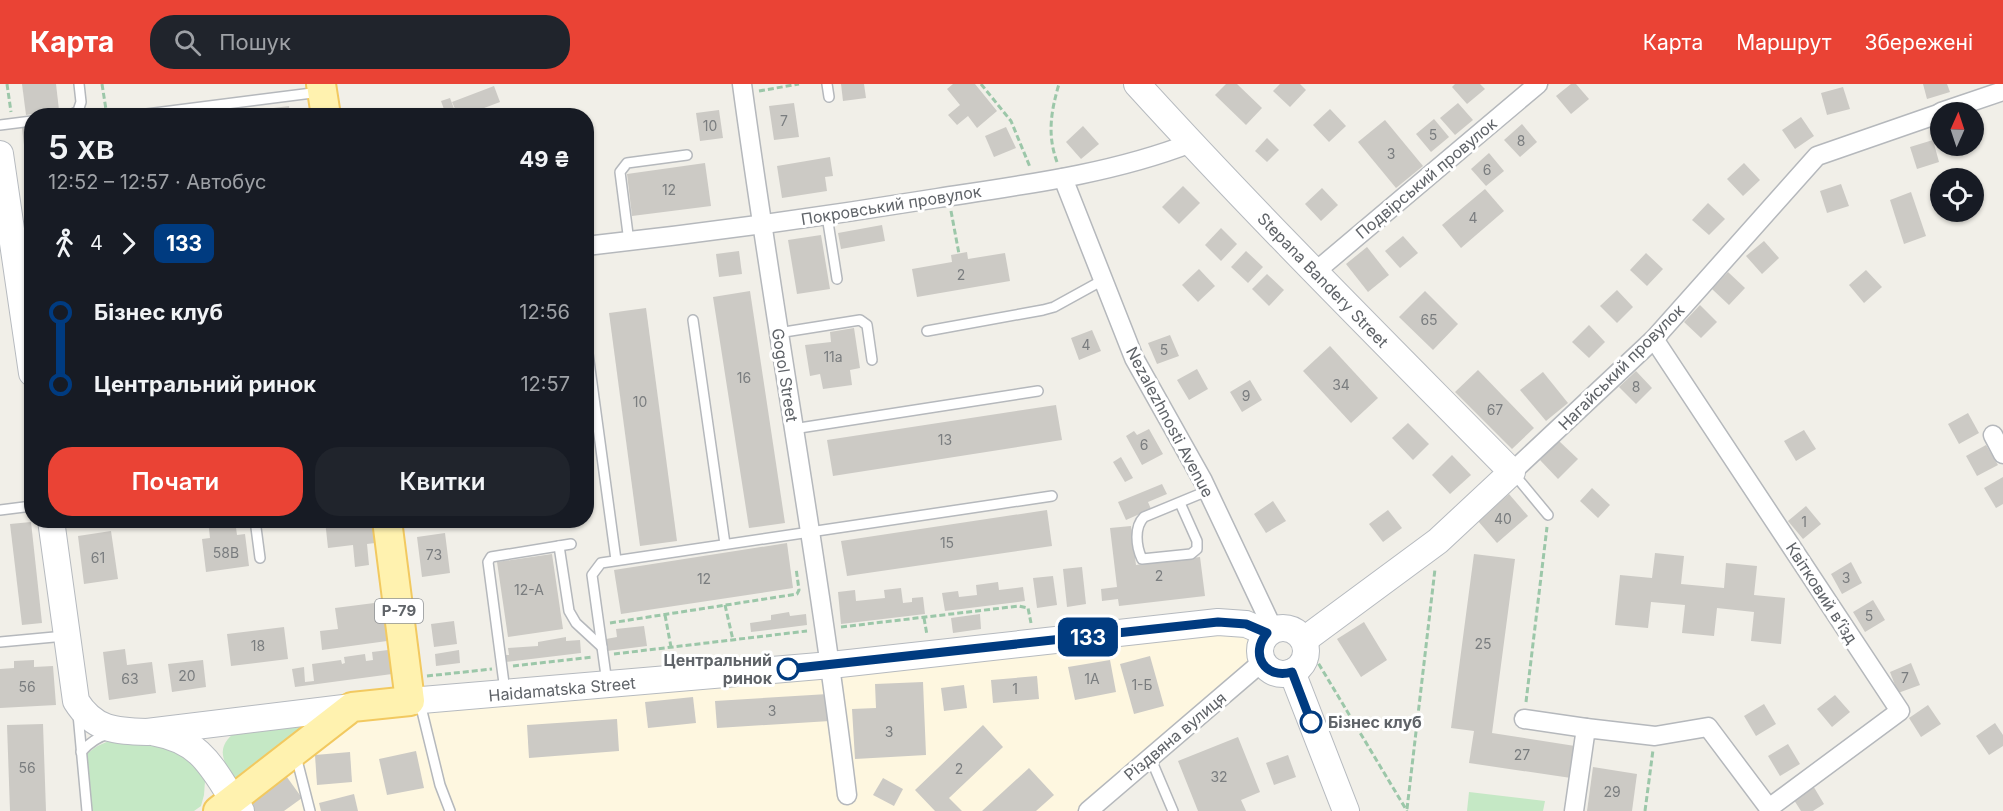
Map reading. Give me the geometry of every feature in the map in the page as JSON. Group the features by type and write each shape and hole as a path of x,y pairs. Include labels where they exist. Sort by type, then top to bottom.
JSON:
{"main road":[{"name":"Р-79","path":"388,528 412,693"},
{"name":"Haidamatska Street","path":"352,707 412,693"},
{"path":"230,807 295,751 352,707"}],"street":[{"name":"Stepana Bandery Street","path":"1137,84 1315,272 1512,472"},
{"name":"Подвірський провулок","path":"1315,272 1538,84"},
{"name":"Gogol Street","path":"743,89 778,333 831,665 847,795"},
{"name":"Нагайський провулок","path":"1972,102 2003,91"},
{"name":"Нагайський провулок","path":"1304,640 1438,541 1654,339 1817,156 1930,117"},
{"name":"Покровський провулок","path":"594,245 827,216 1036,183 1162,154 1191,143"},
{"path":"0,154 11,249 24,326"},
{"name":"Nezalezhnosti Avenue","path":"1063,178 1134,358 1208,491 1270,631"},
{"name":"Квітковий в’їзд","path":"1654,339 1900,711 1770,809"},
{"path":"1993,435 2003,453"},
{"path":"52,528 76,699"},
{"name":"Haidamatska Street","path":"412,693 506,694 831,665 1218,622 1246,624 1270,631"},
{"path":"1287,628 1299,634 1304,640 1306,655 1299,668 1292,672 1278,674 1272,672 1262,662 1259,650 1263,638 1270,631 1287,628"},
{"name":"Різдвяна вулиця","path":"1088,811 1262,662"},
{"path":"1292,672 1346,811"},
{"name":"Haidamatska Street","path":"76,699 85,714 100,725 135,732 352,707"},
{"path":"1524,719 1655,736 1708,727 1770,809"},
{"path":"213,769 212,741 219,730 232,722"},
{"path":"1574,811 1586,728"},
{"path":"135,732 170,736 188,743 204,756 213,769 230,807"}],"lane":[{"path":"79,84 81,102 79,108"},
{"path":"827,84 829,97"},
{"path":"212,108 323,97"},
{"path":"0,125 24,122"},
{"path":"629,248 620,172 622,167 627,164 687,155"},
{"path":"827,216 837,279"},
{"path":"927,331 1054,307 1103,280"},
{"path":"693,320 726,544"},
{"path":"778,333 860,320 867,325 872,360"},
{"path":"793,429 1038,391"},
{"path":"594,398 616,560"},
{"path":"1512,472 1548,515"},
{"path":"1179,503 1197,541 1197,549 1191,554 1142,559 1137,534 1140,521 1144,517 1208,491"},
{"path":"608,685 592,575 601,563 1052,496"},
{"path":"0,510 24,507"},
{"path":"256,528 260,558"},
{"path":"506,694 488,562 491,557 571,544"},
{"path":"560,546 569,611 572,618 602,651"},
{"path":"0,642 67,635"},
{"path":"412,693 450,811"},
{"path":"76,699 87,811"},
{"path":"81,752 100,736 135,732"},
{"path":"295,751 310,811"},
{"path":"1150,757 1173,811"}],"path":[{"path":"102,84 105,108"},
{"path":"743,89 799,84"},
{"path":"981,84 1011,121 1036,183"},
{"path":"1059,84 1053,104 1050,131 1053,150 1063,178"},
{"path":"949,203 958,254"},
{"path":"1524,719 1548,515"},
{"path":"1407,810 1438,541"},
{"path":"599,625 797,594 799,590 796,568"},
{"path":"725,605 733,640"},
{"path":"836,628 1019,606 1028,608 1032,632"},
{"path":"665,615 671,647"},
{"path":"614,654 807,631"},
{"path":"1304,640 1407,810"},
{"path":"510,666 602,651"},
{"path":"412,693 499,668"},
{"path":"1645,811 1655,736"}],"shaded area":[{"name":"Центральний ринок","path":"1218,622 1263,638 1259,650 1260,656 1088,811 241,811 352,707"}],"green space":[{"path":"321,720 237,778 232,776 225,763 223,747 236,731"},
{"path":"123,738 168,744 197,765 205,781 201,806 194,811 91,811 85,756 102,744"},
{"path":"1469,792 1545,801 1543,811 1467,811"}],"building":[{"path":"22,84 56,84 59,108 25,108"},
{"path":"841,84 864,84 866,98 843,101"},
{"path":"953,84 975,84 997,111 977,128 968,116 957,125 948,115 960,105 947,89"},
{"path":"1226,84 1237,84 1262,108 1246,125 1215,95"},
{"path":"1280,84 1300,84 1306,90 1290,107 1273,91"},
{"path":"1455,84 1480,84 1485,89 1467,104 1452,87"},
{"path":"1571,84 1576,84 1589,99 1571,114 1556,96"},
{"path":"1923,84 1947,84 1950,92 1927,99"},
{"path":"494,86 500,102 484,108 455,108 452,102"},
{"path":"1843,87 1850,109 1827,115 1821,93"},
{"path":"450,98 454,108 444,108 441,101"},
{"path":"794,103 799,137 774,140 769,106"},
{"path":"1458,103 1473,120 1455,135 1440,118"},
{"path":"1330,109 1346,126 1329,142 1313,125"},
{"path":"719,110 723,138 700,141 696,113"},
{"path":"1801,117 1814,136 1795,149 1782,130"},
{"path":"1434,119 1449,137 1431,152 1416,134"},
{"path":"1385,120 1423,166 1396,188 1358,142"},
{"path":"1522,124 1537,142 1520,157 1504,140"},
{"path":"1083,126 1099,144 1081,159 1066,142"},
{"path":"1006,127 1016,148 994,157 985,136"},
{"path":"1267,138 1279,150 1267,162 1255,151"},
{"path":"1930,141 1930,156 1937,156 1939,162 1917,169 1910,147"},
{"path":"1489,153 1504,171 1486,186 1471,169"},
{"path":"830,157 833,176 825,177 827,191 782,198 777,166"},
{"path":"705,163 711,206 632,216 627,174"},
{"path":"1744,163 1760,180 1743,196 1727,179"},
{"path":"1841,184 1849,206 1827,213 1820,191"},
{"path":"1183,186 1200,203 1179,224 1162,207"},
{"path":"1322,188 1338,205 1321,221 1305,204"},
{"path":"1485,189 1504,211 1461,248 1442,225"},
{"path":"1911,192 1926,236 1904,244 1890,200"},
{"path":"1708,203 1725,219 1709,235 1692,220"},
{"path":"882,225 885,241 841,249 838,233"},
{"path":"1221,228 1237,244 1221,261 1205,245"},
{"path":"821,235 830,289 797,294 788,240"},
{"path":"1403,236 1418,253 1400,268 1385,251"},
{"path":"1764,241 1779,258 1762,274 1746,256"},
{"path":"1367,247 1389,275 1368,292 1346,264"},
{"path":"739,251 742,274 719,277 716,254"},
{"path":"1246,251 1263,267 1248,283 1231,267"},
{"path":"967,252 968,259 1005,253 1010,281 917,297 912,269 952,262 951,255"},
{"path":"1646,253 1663,269 1647,286 1630,270"},
{"path":"1199,269 1215,286 1198,302 1182,285"},
{"path":"1866,270 1882,287 1864,303 1849,285"},
{"path":"1728,272 1745,288 1729,305 1712,289"},
{"path":"1267,274 1284,290 1269,306 1252,289"},
{"path":"1617,290 1633,307 1617,323 1600,306"},
{"path":"750,291 785,523 749,528 713,297"},
{"path":"1425,291 1458,324 1433,350 1399,317"},
{"path":"1700,305 1717,322 1701,338 1684,322"},
{"path":"646,308 677,541 640,546 609,313"},
{"path":"1589,325 1605,342 1589,358 1572,342"},
{"path":"854,328 860,368 850,370 852,385 823,389 820,374 810,376 805,345 831,342 830,332"},
{"path":"1092,330 1101,351 1079,360 1071,338"},
{"path":"1170,335 1179,356 1157,364 1148,343"},
{"path":"1330,346 1378,398 1351,423 1303,371"},
{"path":"1197,369 1208,389 1189,400 1177,380"},
{"path":"1478,370 1534,428 1512,449 1455,392"},
{"path":"1636,371 1652,388 1636,404 1619,387"},
{"path":"1543,372 1568,403 1546,421 1520,390"},
{"path":"1250,380 1262,400 1242,412 1230,392"},
{"path":"1056,405 1062,440 833,476 827,440"},
{"path":"1968,413 1979,433 1959,444 1948,424"},
{"path":"1408,423 1429,444 1413,460 1392,438"},
{"path":"1149,429 1163,454 1142,465 1126,436 1134,431 1137,435"},
{"path":"1804,430 1816,449 1796,461 1784,441"},
{"path":"1559,441 1578,459 1558,479 1540,460"},
{"path":"1986,445 1998,465 1977,476 1966,456"},
{"path":"1452,455 1471,475 1450,494 1432,475"},
{"path":"1121,457 1133,478 1125,482 1113,462"},
{"path":"2003,477 2003,504 1996,508 1984,488"},
{"path":"1162,484 1167,494 1148,502 1151,509 1126,520 1118,502"},
{"path":"1592,488 1610,505 1598,518 1580,501"},
{"path":"1509,494 1528,516 1497,543 1478,521"},
{"path":"1273,501 1286,521 1266,533 1254,514"},
{"path":"1806,506 1821,524 1803,539 1788,521"},
{"path":"1047,510 1052,546 847,576 841,541"},
{"path":"1388,510 1402,528 1383,542 1369,524"},
{"path":"24,523 24,528 32,528 42,623 22,625 10,524"},
{"path":"1131,526 1136,565 1200,557 1205,596 1119,606 1118,599 1102,601 1101,589 1117,587 1110,528"},
{"path":"209,528 236,528 237,535 245,534 249,566 206,572 202,539 210,538"},
{"path":"326,528 373,528 375,543 367,544 369,565 355,567 353,545 328,548"},
{"path":"111,531 118,579 84,584 78,536"},
{"path":"445,533 450,573 422,577 417,537"},
{"path":"787,543 793,588 621,614 614,570"},
{"path":"1655,553 1684,556 1681,584 1724,588 1726,563 1757,566 1754,595 1785,598 1781,644 1751,641 1754,612 1717,608 1714,636 1682,633 1685,605 1651,602 1648,628 1615,625 1620,575 1652,578"},
{"path":"552,554 563,629 508,637 497,562"},
{"path":"1474,554 1515,559 1492,733 1575,746 1571,778 1469,763 1474,731 1451,728"},
{"path":"1851,562 1862,583 1842,594 1831,574"},
{"path":"1082,567 1086,604 1067,607 1063,569"},
{"path":"1053,576 1057,605 1037,608 1033,578"},
{"path":"998,582 999,590 1023,587 1025,601 945,611 942,593 958,591 959,597 977,595 976,585"},
{"path":"901,588 903,603 912,602 912,598 923,597 925,614 841,624 838,592 855,590 856,601 885,598 884,590"},
{"path":"1873,600 1885,620 1865,632 1853,612"},
{"path":"382,602 387,641 322,650 320,631 338,629 335,608"},
{"path":"789,612 790,616 806,614 807,625 751,632 750,623 771,620 771,615"},
{"path":"980,614 981,629 953,633 951,618"},
{"path":"454,621 457,644 434,647 431,624"},
{"path":"1364,622 1387,660 1361,677 1337,639"},
{"path":"644,626 647,646 607,651 606,639 617,637 616,629"},
{"path":"284,627 288,659 231,666 227,634"},
{"path":"566,637 566,641 580,640 581,653 505,662 504,655 509,655 508,648 538,646 538,642"},
{"path":"125,649 127,665 152,662 156,693 109,700 103,652"},
{"path":"388,650 392,674 295,687 292,669 304,667 305,682 314,681 312,664 341,660 342,664 345,663 344,657 365,654 366,661 373,660 372,652"},
{"path":"459,650 460,663 436,666 435,654"},
{"path":"1150,656 1164,706 1134,714 1120,664"},
{"path":"34,660 34,667 53,666 56,705 0,708 0,669 14,668 14,661"},
{"path":"203,660 206,687 172,692 168,664"},
{"path":"1110,660 1116,692 1075,700 1068,667"},
{"path":"1911,663 1920,685 1898,693 1890,672"},
{"path":"1037,676 1039,699 993,703 991,680"},
{"path":"923,682 926,755 855,759 852,709 876,708 875,684"},
{"path":"964,685 967,708 944,711 941,688"},
{"path":"828,694 830,721 717,728 715,701"},
{"path":"1835,695 1850,712 1832,727 1817,709"},
{"path":"693,697 696,723 648,728 645,702"},
{"path":"1764,704 1776,724 1756,736 1744,716"},
{"path":"1928,705 1941,724 1921,737 1909,718"},
{"path":"617,719 619,751 529,758 527,725"},
{"path":"1995,723 2003,735 2003,746 1989,755 1976,736"},
{"path":"43,724 46,811 10,811 7,725"},
{"path":"983,725 1003,747 949,798 962,811 935,811 915,790"},
{"path":"1238,737 1260,792 1241,800 1246,811 1198,811 1178,761"},
{"path":"1788,744 1800,764 1780,776 1768,756"},
{"path":"416,751 424,788 387,795 379,759"},
{"path":"350,752 352,782 317,785 315,755"},
{"path":"1288,755 1296,777 1274,785 1266,763"},
{"path":"1593,767 1637,774 1632,811 1587,811"},
{"path":"1029,768 1054,795 1036,811 982,811"},
{"path":"284,773 302,798 284,811 253,811 246,800"},
{"path":"883,778 903,789 894,806 873,795"},
{"path":"1812,784 1824,804 1813,811 1801,811 1792,797"},
{"path":"354,794 358,811 321,811 319,803"}],"bus line":[{"name":"133","path":"788,669 1218,622 1246,624 1267,633 1260,644 1262,662 1266,668 1278,674 1292,672 1311,722"}],"place":[{"name":"Центральний ринок","path":"788,669"},
{"name":"Бізнес клуб","path":"1311,722"}]}
